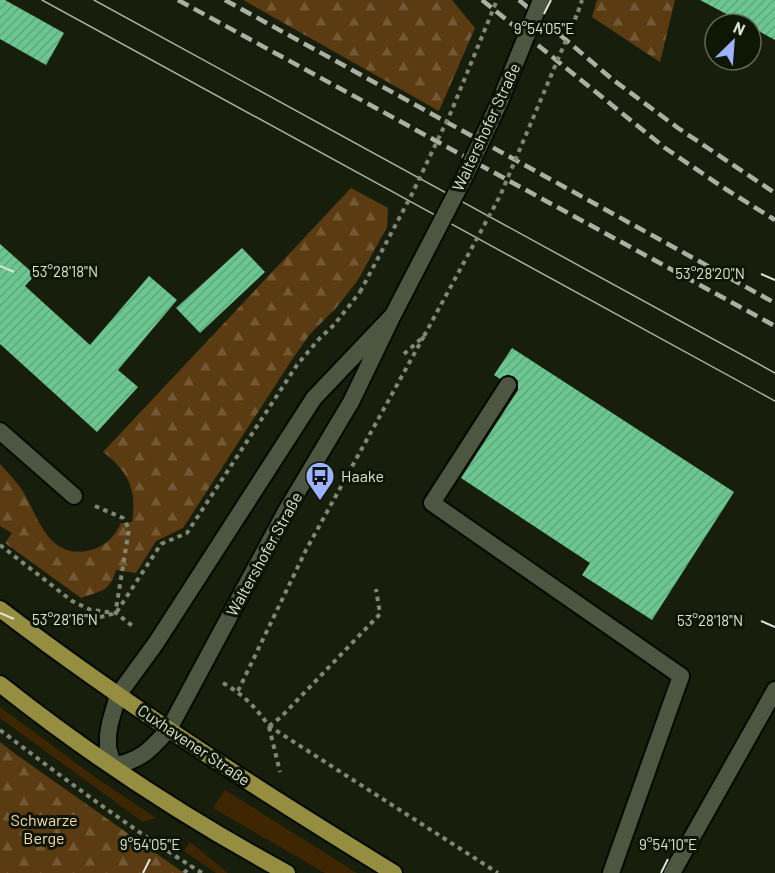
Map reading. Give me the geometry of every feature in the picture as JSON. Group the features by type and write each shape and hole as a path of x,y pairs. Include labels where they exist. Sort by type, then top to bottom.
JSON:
{"main road":[{"name":"Waltershofer Straße","path":"113,766 140,758 169,729 286,512 351,402 466,174 500,101 541,0"},
{"name":"Waltershofer Straße","path":"118,695 156,643 314,398 393,315"},
{"path":"508,385 432,503 681,676 611,873"},
{"path":"0,431 74,496"},
{"name":"Cuxhavener Straße","path":"0,609 118,695 289,808 394,873"},
{"path":"0,684 113,766 287,873"},
{"path":"672,873 775,690"},
{"path":"113,766 108,748 108,735 118,695"}],"path":[{"path":"33,634 116,613 161,544 187,533 297,365 334,325 360,292 412,194 446,122 497,0"},
{"path":"237,691 306,550 500,196 582,0"},
{"path":"74,496 123,518 129,529 116,613"},
{"path":"0,545 72,601 91,610 116,613"},
{"path":"269,726 281,717 380,614 376,589"},
{"path":"225,684 255,707 269,726 498,873"},
{"path":"269,726 289,808"},
{"path":"0,730 74,787 201,873"},
{"path":"184,873 191,866"}],"shaded area":[{"path":"0,707 99,780 156,818 143,822 0,718"},
{"path":"225,790 357,873 325,873 213,808"},
{"path":"190,842 228,873 216,873 184,851"}],"green space":[{"path":"243,0 452,0 475,28 439,111"},
{"path":"597,0 675,0 660,62 592,17"},
{"path":"351,188 388,208 387,227 358,280 336,308 310,334 183,528 156,541 136,573 116,570 107,587 81,598 5,543 12,533 0,526 0,464 24,493 48,536 65,550 77,552 101,546 116,532 121,523 132,522 133,500 129,482 119,467 103,452"},
{"name":"Schwarze Berge","path":"0,742 14,753 184,873 0,873"}],"building":[{"path":"0,0 5,0 64,33 46,65 0,39"},
{"path":"700,0 775,0 775,40 763,34 763,12 722,12"},
{"path":"0,244 35,275 25,286 90,345 149,276 177,300 118,370 138,387 97,432 0,344"},
{"path":"242,248 265,272 200,333 176,308"},
{"path":"512,348 734,492 652,620 582,575 590,563 461,478 518,390 518,381 514,377 508,375 500,379 494,375"}],"tram line":[{"path":"42,0 775,401"},
{"path":"94,0 775,373"}],"railway":[{"path":"178,0 775,326"},
{"path":"225,0 775,303"},
{"path":"482,0 665,148 775,220"},
{"path":"519,0 612,79 678,128 775,193"}],"place":[{"name":"Haake","path":"320,502"}]}
